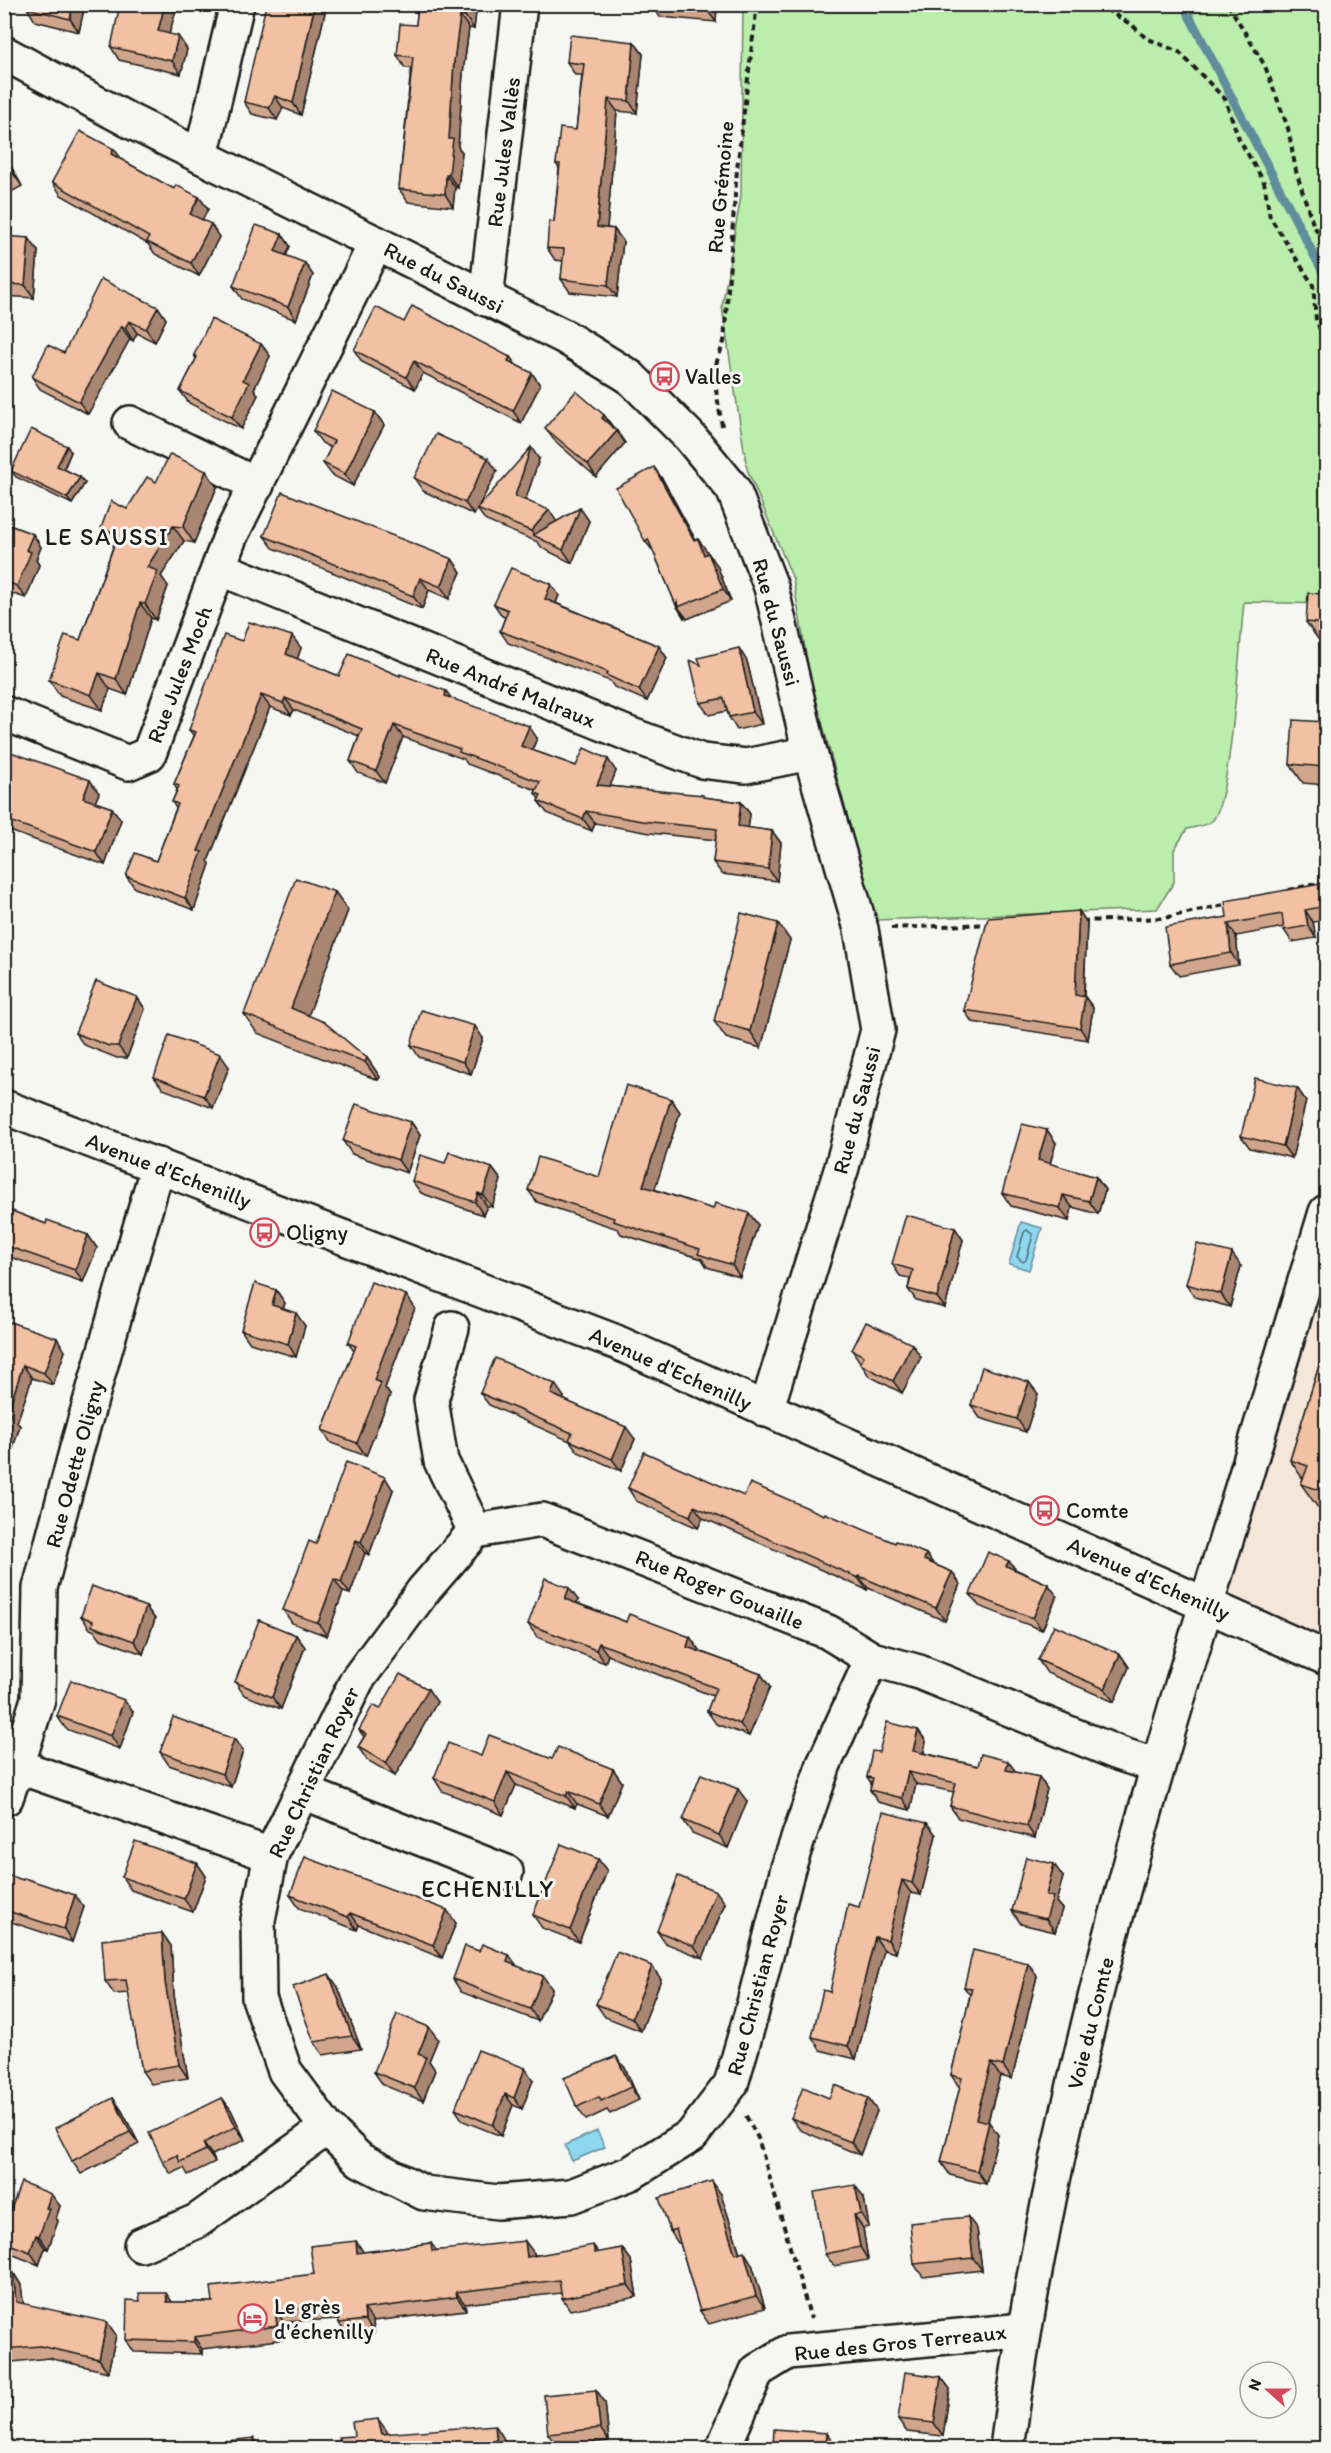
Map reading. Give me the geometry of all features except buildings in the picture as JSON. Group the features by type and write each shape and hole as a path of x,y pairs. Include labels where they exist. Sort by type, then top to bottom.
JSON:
{"street":[{"path":"201,156 237,4"},
{"name":"Rue Jules Vallès","path":"486,299 520,4"},
{"name":"Rue du Saussi","path":"4,53 201,156 565,337 630,378 689,436 733,489 771,587 810,753 861,929 878,1030 842,1167 766,1410"},
{"name":"Rue Jules Moch","path":"4,713 128,763 149,754 230,537 376,243"},
{"path":"130,423 257,485"},
{"name":"Rue André Malraux","path":"219,568 626,733 702,761 746,766 810,753"},
{"name":"Avenue d'Echenilly","path":"4,1107 616,1342 1326,1658"},
{"name":"Rue Odette Oligny","path":"6,1798 38,1699 40,1588 77,1448 158,1165"},
{"name":"Voie du Comte","path":"1007,2448 1024,2330 1056,2161 1156,1766 1326,1212"},
{"path":"452,1328 431,1400 441,1461 475,1531"},
{"name":"Rue Roger Gouaille","path":"475,1531 542,1520 828,1632 873,1659 919,1672 1120,1754 1156,1766"},
{"name":"Rue Christian Royer","path":"475,1531 423,1591 357,1680 271,1855 258,1920 260,1998 285,2071 327,2128 360,2160 424,2193 498,2202 571,2196 631,2174 692,2135 731,2084 788,1868 824,1764 873,1659"},
{"path":"17,1766 271,1855"},
{"path":"303,1792 506,1872"},
{"path":"141,2245 197,2221 327,2128"},
{"name":"Rue des Gros Terreaux","path":"723,2448 757,2371 788,2352 1024,2330"}],"path":[{"name":"Rue Grémoine","path":"713,372 724,342 737,170 757,4"},
{"path":"1097,4 1132,25 1146,38 1179,52 1225,99 1239,139 1263,182 1270,217 1313,285 1316,319 1326,345"},
{"path":"1228,4 1265,66 1288,128 1296,171 1313,224 1326,247"},
{"path":"1280,892 1326,881"},
{"path":"1071,921 1164,918 1234,903"},
{"path":"861,929 1001,924"},
{"path":"719,2099 748,2117 758,2138 819,2349"}],"shaded area":[{"path":"1326,1273 1326,1658 1218,1609"}],"green space":[{"path":"743,5 1326,5 1326,604 1244,602 1230,752 1219,806 1213,820 1187,829 1174,850 1174,882 1157,909 875,920 810,677 793,579 747,469 722,307 741,196"}],"water":[{"path":"1021,1222 1042,1228 1029,1270 1009,1264"},
{"path":"597,2131 605,2147 572,2161 565,2145"},
{"path":"8,2369 12,2403 5,2404 5,2370"}],"waterway":[{"path":"1183,4 1326,278"}],"place":[{"name":"Valles","path":"664,376"},
{"name":"Oligny","path":"265,1232"},
{"name":"Comte","path":"1045,1510"},
{"name":"Le grès d'échenilly","path":"253,2319"}],"district":[{"name":"LE SAUSSI","path":"107,537"},
{"name":"ECHENILLY","path":"488,1889"}]}
